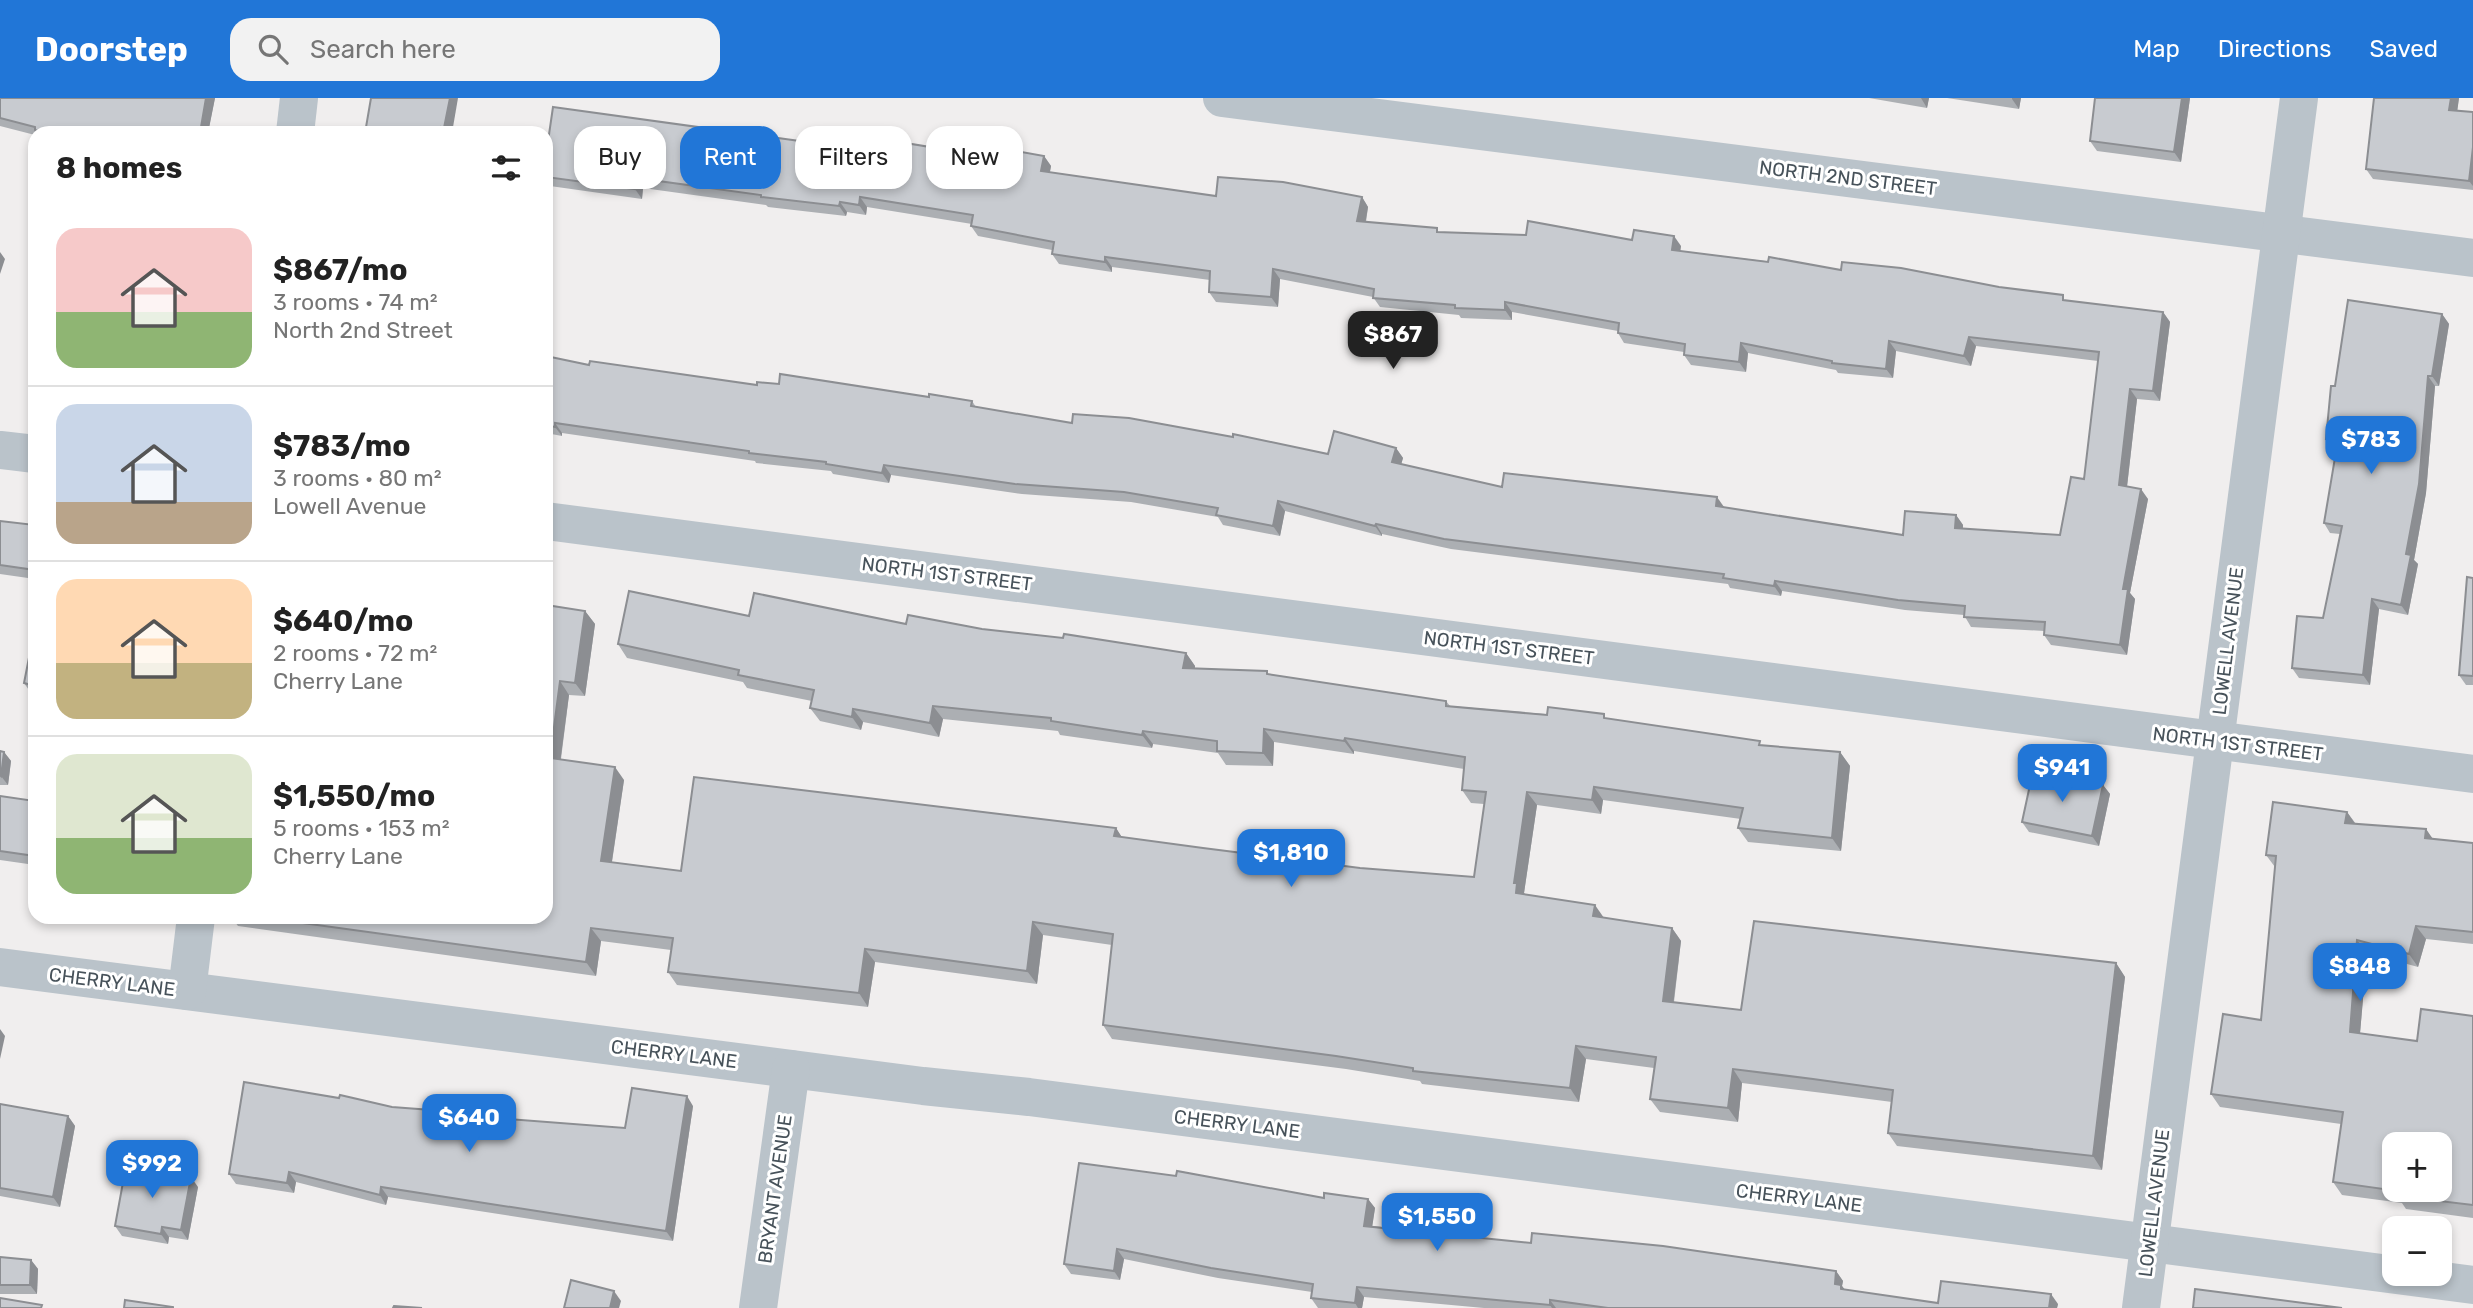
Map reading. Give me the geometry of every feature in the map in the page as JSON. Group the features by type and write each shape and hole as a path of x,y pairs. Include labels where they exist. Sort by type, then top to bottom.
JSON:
{"street":[{"path":"296,126 299,98"},
{"name":"NORTH 2ND STREET","path":"1222,98 2473,258"},
{"name":"LOWELL AVENUE","path":"2141,1308 2299,98"},
{"path":"0,450 28,453"},
{"name":"NORTH 1ST STREET","path":"553,522 2473,774"},
{"path":"187,991 195,924"},
{"name":"CHERRY LANE","path":"0,967 1029,1097 2473,1285"},
{"name":"BRYANT AVENUE","path":"758,1308 791,1069"}],"building":[{"path":"0,98 206,98 201,126 31,126 0,118"},
{"path":"371,98 450,98 444,126 366,126"},
{"path":"2095,98 2182,98 2174,152 2090,141"},
{"path":"2374,98 2451,98 2449,110 2473,112 2469,181 2366,169"},
{"path":"553,107 691,126 680,126 680,184 666,182 666,126 574,126 574,181 553,178 553,126 550,126"},
{"path":"781,138 795,140 795,189 912,189 912,144 926,146 926,189 1023,189 1023,152 1044,156 1041,171 1216,196 1218,177 1283,182 1362,197 1357,221 1437,228 1437,232 1526,235 1528,221 1632,240 1634,230 1674,236 1672,250 1768,262 1769,257 1841,270 1842,262 1901,268 1999,287 2063,295 2063,300 2163,312 2153,391 2130,389 2119,485 2141,489 2123,589 2128,589 2120,645 2044,635 2045,622 1964,617 1965,606 1898,600 1775,581 1774,586 1723,578 1724,574 1444,539 1376,524 1375,526 1278,501 1273,526 1216,515 1218,508 1124,492 1015,484 884,465 882,473 826,462 555,423 553,427 553,357 589,365 590,361 757,385 757,382 779,384 780,374 972,401 971,406 1072,423 1073,414 1129,418 1233,437 1233,434 1328,454 1334,431 1396,448 1392,462 1502,487 1504,473 1717,497 1716,506 1903,535 1905,511 1956,515 1955,528 2060,535 2071,477 2084,479 2099,352 1969,337 1964,356 1889,341 1886,369 1832,363 1741,343 1739,362 1684,355 1685,344 1618,333 1619,323 1505,302 1505,310 1455,308 1455,305 1373,298 1374,289 1273,269 1271,297 1209,292 1210,271 1105,257 1105,262 1052,254 1054,242 971,226 973,215 860,197 859,205 840,202 839,206 717,189 781,189"},
{"path":"2348,300 2442,314 2432,376 2428,376 2419,484 2406,554 2411,555 2401,605 2372,599 2363,675 2292,668 2297,616 2323,618 2342,526 2324,523 2338,440 2326,439 2331,386 2335,386"},
{"path":"0,521 28,524 28,569 0,565"},
{"path":"2467,577 2473,578 2473,676 2459,675"},
{"path":"629,591 749,616 754,593 906,624 908,615 982,629 1063,638 1064,634 1186,653 1183,668 1267,671 1267,674 1446,701 1446,706 1547,715 1548,707 1604,714 1604,718 1760,741 1759,745 1840,752 1832,838 1738,828 1743,808 1594,787 1592,800 1527,792 1514,883 1517,883 1516,893 1595,905 1593,916 1672,928 1663,1001 1741,1010 1754,921 2116,963 2093,1156 1888,1133 1893,1090 1813,1079 1733,1069 1728,1108 1650,1099 1656,1057 1576,1046 1570,1088 1413,1071 1413,1068 1336,1056 1103,1025 1113,934 1033,922 1027,971 865,949 859,993 668,972 673,938 591,928 586,962 310,924 553,924 553,758 615,767 601,861 681,871 694,777 1116,828 1114,836 1203,848 1360,868 1474,877 1486,792 1462,790 1465,757 1345,738 1344,741 1264,729 1263,753 1217,751 1217,741 1143,731 1142,735 1051,721 1051,718 933,706 930,723 853,709 852,717 810,708 814,690 738,675 739,670 618,644"},
{"path":"553,606 585,611 575,683 560,681 553,735"},
{"path":"28,663 28,684 24,683"},
{"path":"0,751 4,752 1,776 0,775"},
{"path":"2033,771 2103,785 2092,836 2022,822"},
{"path":"0,796 28,800 28,855 0,851"},
{"path":"2273,802 2347,812 2345,823 2426,829 2425,838 2473,843 2473,932 2416,926 2409,954 2357,940 2350,1032 2417,1041 2421,1009 2473,1016 2473,1205 2448,1202 2452,1202 2452,1132 2382,1132 2382,1189 2333,1182 2343,1112 2211,1094 2223,1014 2261,1020 2276,856 2266,855"},
{"path":"244,1082 339,1098 340,1095 392,1107 625,1128 632,1088 687,1096 666,1231 381,1187 380,1195 289,1172 287,1183 229,1174"},
{"path":"0,1104 68,1116 53,1197 0,1188"},
{"path":"1079,1163 1176,1176 1177,1171 1324,1198 1324,1193 1368,1199 1364,1226 1531,1243 1532,1233 1663,1246 1836,1271 1835,1284 1841,1285 1841,1289 1938,1303 1941,1281 2051,1294 2049,1308 1608,1308 1550,1300 1550,1305 1357,1287 1355,1303 1311,1298 1313,1284 1211,1268 1117,1249 1114,1271 1064,1264"},
{"path":"126,1166 191,1177 181,1230 162,1227 161,1234 115,1226"},
{"path":"0,1257 31,1260 30,1285 0,1285"},
{"path":"571,1280 614,1291 610,1308 564,1308"},
{"path":"2195,1289 2342,1308 2193,1308"},
{"path":"0,1298 42,1305 41,1308 0,1308"},
{"path":"125,1300 173,1307 173,1308 124,1308"}]}
